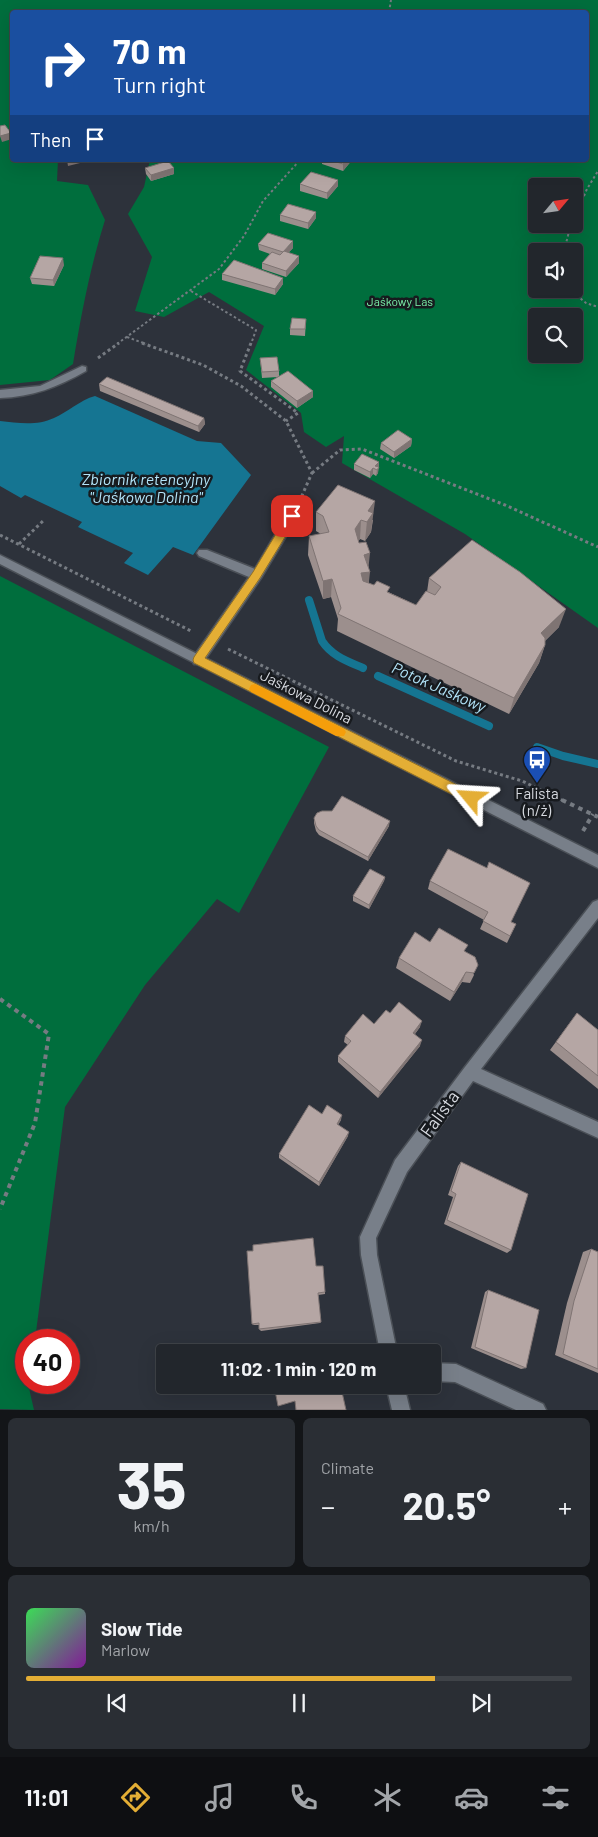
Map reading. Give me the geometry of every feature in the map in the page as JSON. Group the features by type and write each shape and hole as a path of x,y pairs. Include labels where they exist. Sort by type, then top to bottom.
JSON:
{"street":[{"path":"0,394 29,394 45,389 82,369"},
{"path":"198,660 257,575 292,516"},
{"path":"203,553 257,575"},
{"name":"Jaśkowa Dolina","path":"0,559 598,862"},
{"name":"Falista","path":"386,1344 375,1295 368,1237 401,1166 470,1072 598,906"},
{"path":"470,1072 598,1130"},
{"path":"441,1372 456,1373 537,1410"},
{"path":"397,1394 401,1410"}],"path":[{"path":"82,369 219,270 244,236 263,201 298,162"},
{"path":"583,198 598,171"},
{"path":"191,291 256,330 240,370 298,413 286,421"},
{"path":"580,298 586,303 598,307"},
{"path":"126,337 203,365 241,386 286,421 312,474"},
{"path":"292,516 312,474 340,450 362,449 505,505 598,547"},
{"path":"19,544 43,521"},
{"path":"0,535 456,761 522,782 598,817"},
{"path":"0,998 49,1034 35,1123 0,1209"}],"green space":[{"name":"Jaśkowy Las","path":"0,0 598,0 598,628 465,534 342,463 344,436 326,447 304,432 301,413 246,370 264,326 209,292 164,317 135,311 152,257 128,214 144,187 150,162 589,162 589,10 10,10 10,162 58,162 57,181 88,185 105,220 86,292 73,364 50,380 0,385"},
{"path":"0,576 329,747 239,913 217,899 145,985 65,1107 36,1329 15,1329 15,1394 30,1394 34,1410 0,1409"}],"water":[{"name":"Zbiornik retencyjny \"Jaśkowa Dolina\"","path":"95,396 197,441 221,443 251,475 193,555 173,547 148,575 124,563 133,553 78,527 82,522 25,495 21,498 0,486 0,421 27,423 48,421 84,400"}],"building":[{"path":"5,125 10,133 0,136 0,126"},
{"path":"169,162 174,168 151,175 145,168"},
{"path":"311,172 338,180 327,193 300,184"},
{"path":"288,204 316,212 308,223 280,215"},
{"path":"268,233 293,241 283,252 258,244"},
{"path":"284,251 299,256 286,271 262,263 272,252 280,255"},
{"path":"40,256 63,258 53,280 30,278"},
{"path":"234,260 283,278 275,289 222,274"},
{"path":"292,318 306,319 305,329 290,329"},
{"path":"277,357 279,371 262,372 260,358"},
{"path":"288,371 313,391 297,401 271,381"},
{"path":"107,377 204,418 198,426 99,384"},
{"path":"398,430 412,439 394,452 381,443"},
{"path":"362,454 379,462 375,466 379,467 377,470 373,468 370,472 354,464"},
{"path":"338,485 375,501 368,511 373,513 367,522 361,520 355,529 359,543 366,542 370,553 364,555 370,572 361,573 363,581 374,585 377,581 390,587 387,592 416,605 426,591 435,595 441,587 429,578 472,540 520,572 566,609 541,633 545,638 545,645 514,698 338,614 341,608 332,579 323,581 309,536 329,532 323,516 316,512"},
{"path":"342,796 390,821 368,857 319,830 316,826 314,818 317,813 332,811"},
{"path":"448,849 487,868 489,862 530,883 511,922 516,924 510,936 483,921 488,912 430,881"},
{"path":"370,869 385,877 369,905 353,896"},
{"path":"439,928 468,945 464,951 475,957 478,965 474,973 466,972 454,992 399,958 415,932 430,942"},
{"path":"399,1002 422,1021 413,1033 422,1040 380,1092 338,1056 351,1041 345,1036 363,1014 374,1024 386,1010 390,1013"},
{"path":"577,1013 598,1030 598,1076 556,1042"},
{"path":"309,1105 322,1114 327,1105 342,1115 337,1124 349,1132 319,1182 279,1154"},
{"path":"461,1162 528,1194 511,1250 447,1220 456,1194 451,1191"},
{"path":"313,1238 316,1266 323,1266 325,1292 318,1293 321,1322 259,1329 259,1323 252,1324 247,1251 253,1251 253,1245"},
{"path":"591,1249 598,1252 598,1369 563,1354 574,1301"},
{"path":"488,1290 539,1310 526,1368 475,1347"},
{"path":"276,1394 342,1394 346,1410 296,1410 295,1401 278,1406"}],"waterway":[{"name":"Potok Jaśkowy","path":"309,600 322,641 330,651 363,668"},
{"name":"Potok Jaśkowy","path":"378,676 489,726"},
{"name":"Potok Jaśkowy","path":"537,747 563,756 598,764"}],"slow traffic":[{"path":"255,689 340,732"}],"place":[{"name":"Falista (n/ż)","path":"537,784"}],"route":[{"path":"292,516 257,575 198,660 471,798"}]}
